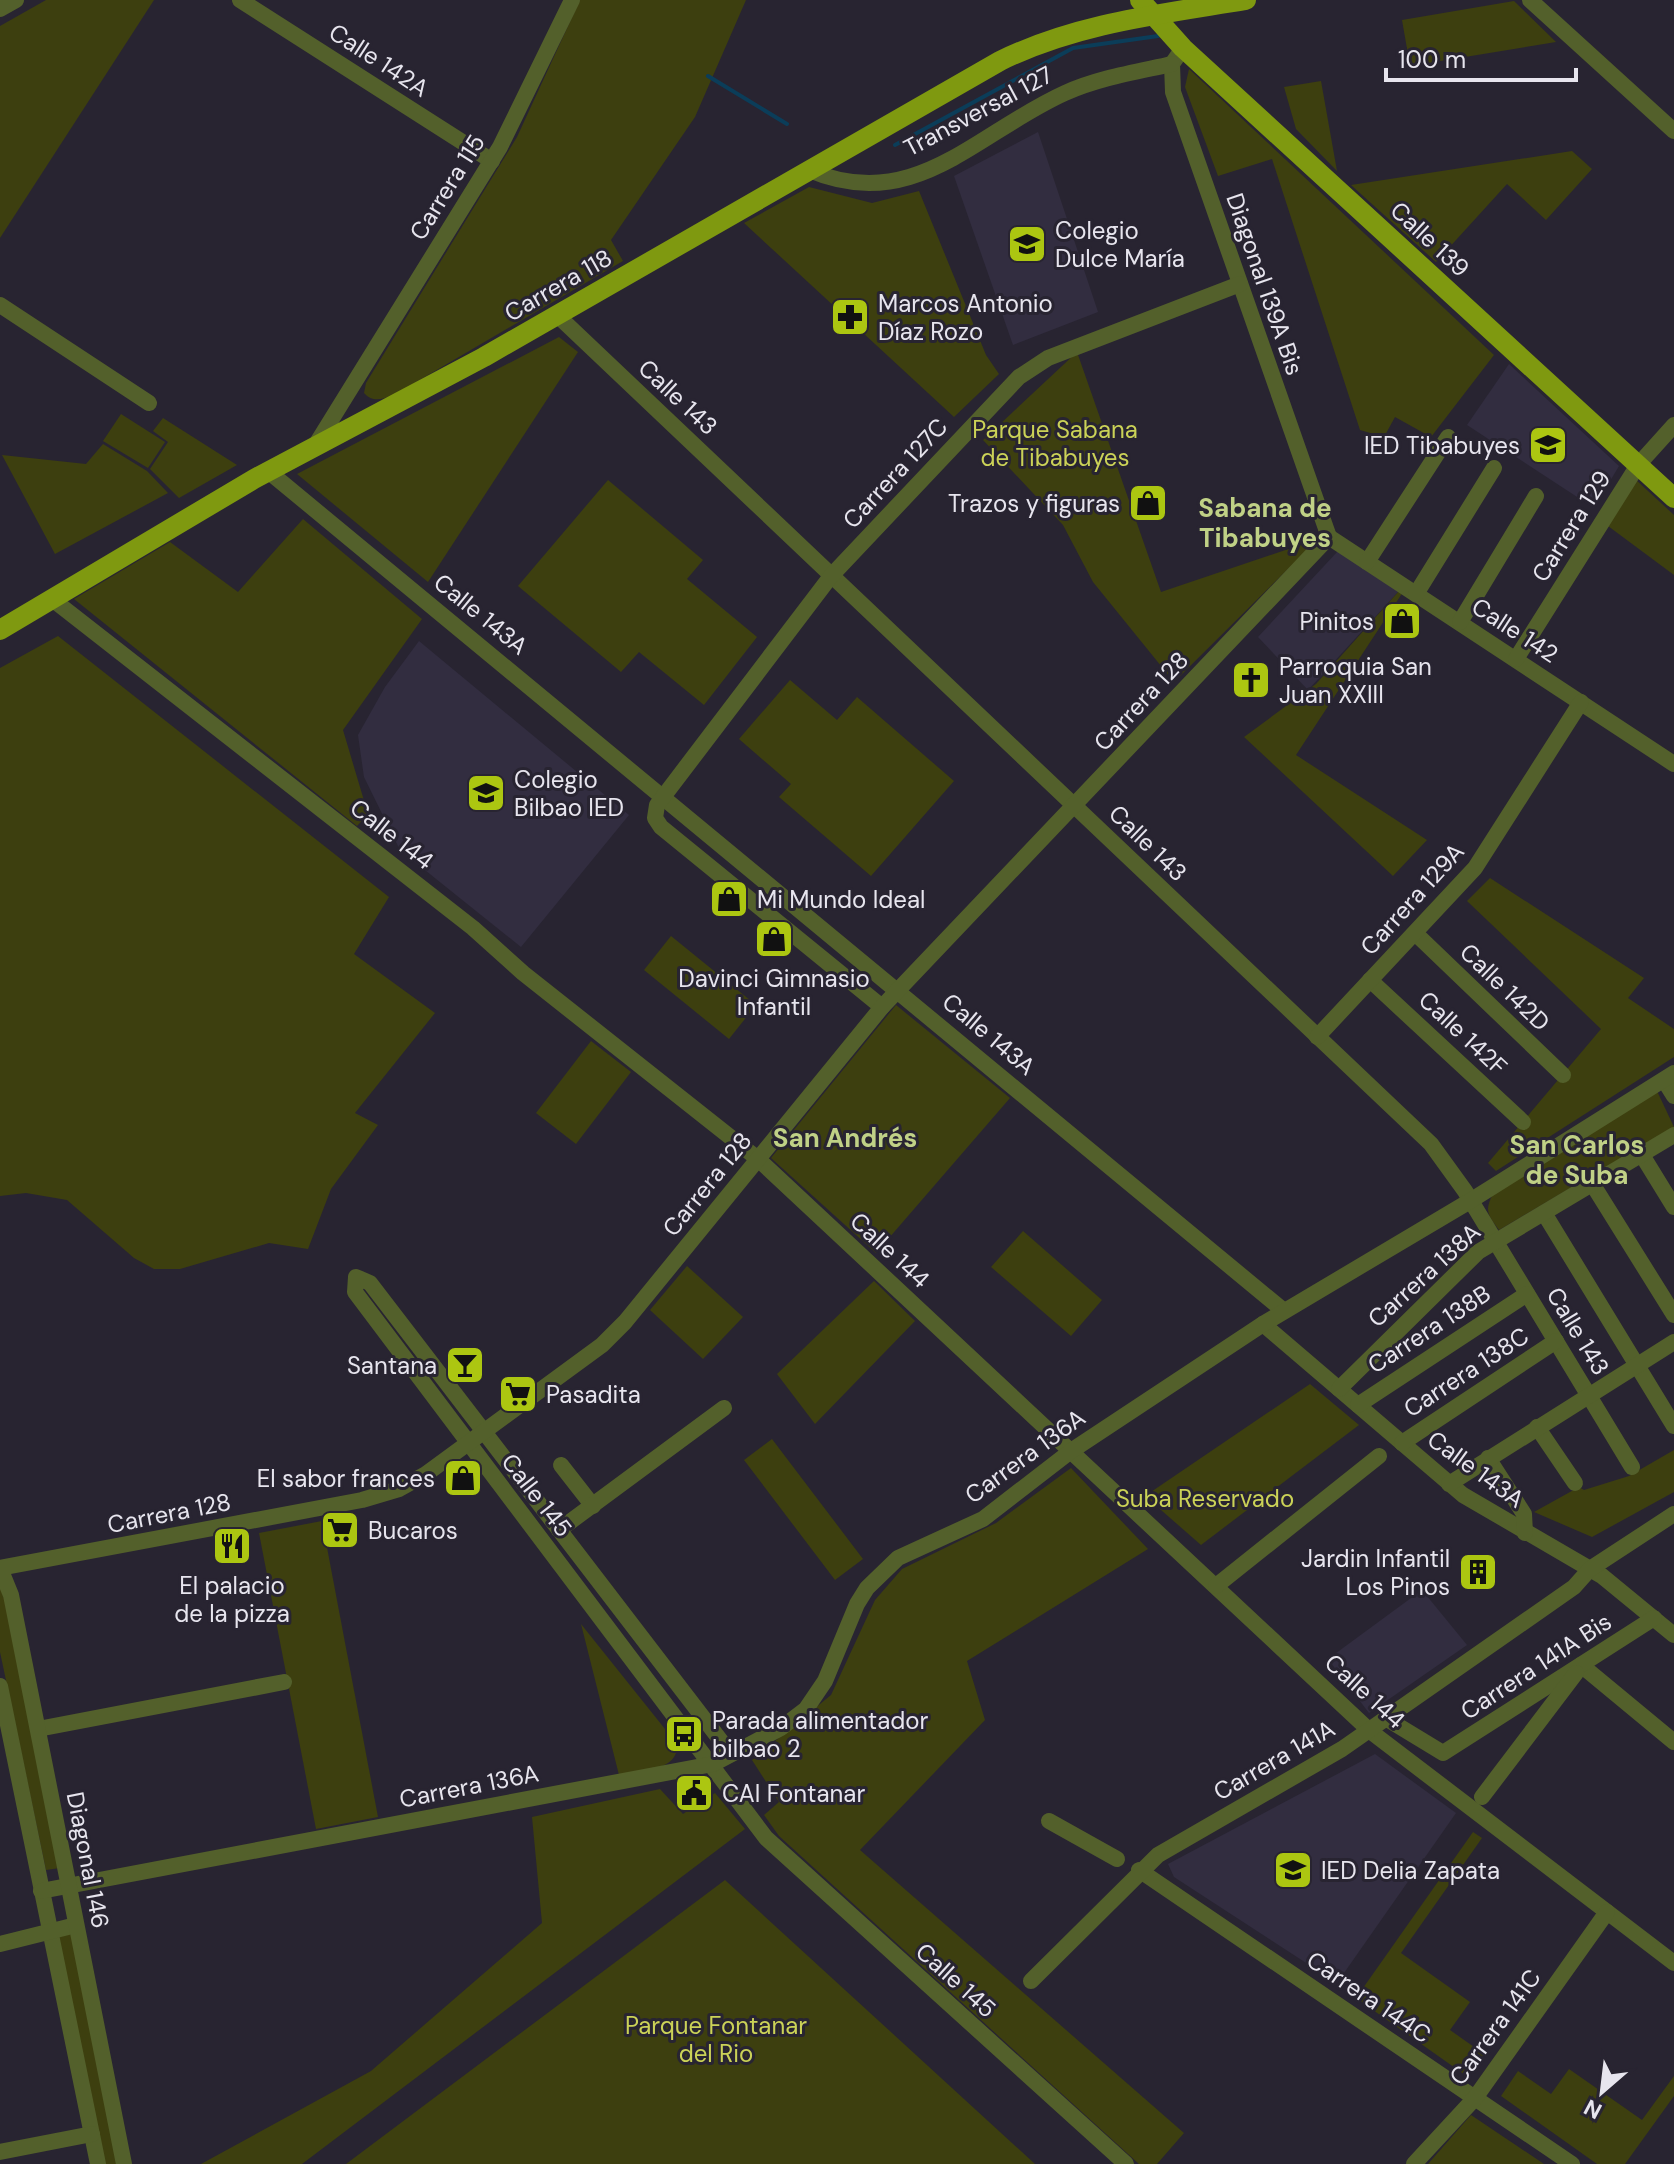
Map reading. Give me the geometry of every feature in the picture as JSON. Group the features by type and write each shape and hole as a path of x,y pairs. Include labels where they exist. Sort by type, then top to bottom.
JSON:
{"main road":[{"path":"1147,8 1246,0"},
{"name":"Calle 139","path":"1147,8 1177,56 1674,498"},
{"name":"Carrera 118","path":"0,630 268,471 557,315 1030,46 1147,8"}],"street":[{"path":"0,9 16,0"},
{"name":"Calle 142A","path":"240,0 492,161"},
{"name":"Carrera 115","path":"315,447 492,161 572,0"},
{"path":"1147,8 1170,0"},
{"path":"1530,0 1674,131"},
{"name":"Transversal 127","path":"809,170 860,186 918,176 1068,92 1177,56"},
{"name":"Diagonal 139A Bis","path":"1177,56 1173,92 1329,537"},
{"name":"Carrera 127C","path":"663,795 831,576 1033,366 1240,284"},
{"path":"0,305 149,403"},
{"name":"Calle 143","path":"557,315 1431,1144 1495,1241 1632,1467"},
{"path":"350,391 356,408 372,417"},
{"name":"Carrera 129","path":"1516,659 1638,465 1674,425"},
{"path":"1367,562 1448,437"},
{"path":"1416,594 1494,468"},
{"name":"Calle 143A","path":"268,471 1284,1311"},
{"path":"1460,622 1536,496"},
{"name":"Calle 142","path":"1329,537 1674,764"},
{"name":"Carrera 128","path":"0,1568 385,1494 412,1483 484,1433 612,1336 898,989 1329,537"},
{"name":"Calle 144","path":"52,599 473,928 523,973 758,1159 1370,1731 1674,1963"},
{"name":"Carrera 129A","path":"1317,1037 1475,868 1581,702"},
{"path":"663,795 655,811 661,827 882,1007"},
{"name":"Calle 142D","path":"1415,933 1563,1075"},
{"name":"Calle 142F","path":"1370,980 1523,1122"},
{"path":"1669,1076 1674,1096"},
{"name":"Carrera 136A","path":"41,1891 713,1764 794,1719 817,1696 857,1604 882,1572 911,1550 983,1519 1071,1451 1263,1324 1470,1201 1669,1076"},
{"name":"Carrera 138A","path":"1339,1389 1444,1282 1495,1241 1674,1135"},
{"path":"1642,1155 1674,1207"},
{"path":"1593,1185 1674,1315"},
{"path":"1544,1213 1674,1426"},
{"name":"Calle 145","path":"731,1754 370,1283 356,1277 355,1292 783,1856 1126,2164"},
{"name":"Carrera 138B","path":"1358,1405 1527,1294"},
{"name":"Calle 143A","path":"1263,1324 1449,1484 1525,1533 1590,1569 1674,1635"},
{"name":"Carrera 138C","path":"1402,1443 1556,1341"},
{"path":"1449,1484 1674,1342"},
{"path":"559,1530 724,1408"},
{"path":"1537,1427 1575,1483"},
{"path":"1216,1586 1379,1456"},
{"path":"1488,1458 1524,1514 1525,1533"},
{"path":"561,1465 593,1506"},
{"name":"Carrera 141A","path":"1031,1981 1139,1870 1172,1846 1370,1731 1574,1587 1590,1569 1674,1514"},
{"name":"Diagonal 146","path":"0,1568 11,1595 124,2164"},
{"name":"Carrera 141A Bis","path":"1387,1719 1443,1753 1654,1618"},
{"path":"1482,1797 1581,1665 1674,1742"},
{"path":"38,1729 284,1682"},
{"path":"0,1686 98,2164"},
{"path":"1049,1821 1117,1859"},
{"name":"Carrera 144C","path":"1139,1870 1572,2164"},
{"name":"Carrera 141C","path":"1414,2164 1475,2098 1607,1912"},
{"path":"0,1944 76,1925"},
{"path":"0,2152 92,2134"}],"shaded area":[{"name":"Colegio Dulce María","path":"1038,132 1098,312 1013,345 954,176"},
{"name":"IED Tibabuyes","path":"1509,364 1619,466 1594,508 1467,425"},
{"path":"1338,551 1399,591 1308,690 1258,637"},
{"name":"Colegio Bilbao IED","path":"419,641 629,815 521,947 400,850 364,777 358,735 385,687"},
{"path":"1422,1590 1467,1645 1369,1713 1328,1659"},
{"name":"IED Delia Zapata","path":"1375,1754 1456,1813 1337,1983 1174,1877 1168,1864"}],"green space":[{"path":"46,0 154,0 0,238 0,26"},
{"path":"580,0 746,0 695,117 611,240 623,261 394,395 382,399 371,398 364,393 366,383 517,137"},
{"path":"1514,1 1556,42 1410,66 1402,20"},
{"path":"1189,69 1494,355 1431,437 1395,417 1384,437 1360,430 1272,159 1218,176 1185,87"},
{"path":"1321,81 1337,171 1296,129 1284,87"},
{"path":"1572,151 1592,169 1546,220 1507,184 1436,262 1351,185"},
{"path":"809,187 872,203 919,191 986,355 999,374 954,417 744,223"},
{"path":"559,337 578,352 428,582 297,474"},
{"name":"Parque Sabana de Tibabuyes","path":"1077,352 1161,592 1318,539 1174,682 1093,582 1063,525 983,440"},
{"path":"121,414 165,442 148,468 103,441"},
{"path":"163,418 237,465 179,498 150,469 168,442 153,431"},
{"path":"103,444 147,471 168,493 55,554 2,455 86,464"},
{"path":"1635,479 1674,515 1674,575 1608,526"},
{"path":"608,480 703,560 687,579 757,637 704,705 639,652 621,672 518,586"},
{"path":"303,519 422,619 343,730 368,814 357,826 74,599 170,542 238,592"},
{"path":"1399,591 1403,592 1296,755 1427,840 1393,876 1244,737 1316,684"},
{"path":"58,636 389,897 354,954 435,1013 355,1113 378,1125 331,1189 308,1249 269,1243 180,1269 154,1269 134,1258 67,1200 26,1193 0,1196 0,668"},
{"path":"790,680 837,720 857,697 954,781 871,876 779,797 791,784 739,739"},
{"path":"1490,878 1644,978 1628,998 1674,1029 1674,1057 1496,1171 1488,1163 1601,1029 1467,901"},
{"path":"671,936 756,1005 729,1039 644,970"},
{"path":"896,1005 1010,1098 876,1253 771,1158"},
{"path":"591,1041 631,1072 576,1144 536,1113"},
{"path":"1657,1091 1674,1127 1499,1230 1488,1213 1493,1194"},
{"path":"1023,1231 1102,1300 1071,1336 991,1267"},
{"path":"687,1266 743,1317 703,1359 650,1310"},
{"path":"874,1281 915,1321 815,1424 777,1374"},
{"name":"Suba Reservado","path":"1310,1384 1359,1425 1201,1545 1145,1496"},
{"path":"772,1439 863,1559 835,1580 744,1460"},
{"path":"1674,1450 1674,1492 1592,1537 1534,1512 1579,1487 1584,1490 1629,1476"},
{"path":"1071,1468 1148,1549 967,1661 985,1720 860,1850 1184,2133 1157,2164 1139,2164 779,1836 764,1815 779,1802 752,1760 831,1695 875,1600 902,1569 996,1523"},
{"path":"322,1521 378,1817 316,1829 259,1533"},
{"path":"0,1587 9,1612 60,1868 46,1870 0,1652"},
{"path":"581,1624 677,1744 672,1760 665,1765 619,1775"},
{"path":"660,1789 683,1814 715,1793 745,1829 302,2164 201,2164 371,2071 542,1923 532,1817"},
{"path":"1473,1832 1482,1838 1401,1953 1470,2002 1450,2030 1484,2054 1468,2077 1356,1998"},
{"name":"Parque Fontanar del Rio","path":"725,1880 1035,2164 346,2164"},
{"path":"66,1930 72,1936 118,2164 105,2164 58,1939"},
{"path":"1569,2069 1642,2120 1674,2076 1674,2096 1625,2164 1597,2164 1501,2096 1518,2071 1551,2094"},
{"path":"1471,2115 1544,2164 1428,2164"}],"waterway":[{"path":"895,145 1073,48 1158,36"},
{"path":"708,76 787,124"}],"place":[{"name":"Colegio Dulce María","path":"1027,244"},
{"name":"Marcos Antonio Díaz Rozo","path":"850,317"},
{"name":"IED Tibabuyes","path":"1548,445"},
{"name":"Trazos y figuras","path":"1148,503"},
{"name":"Pinitos","path":"1402,621"},
{"name":"Parroquia San Juan XXIII","path":"1251,680"},
{"name":"Colegio Bilbao IED","path":"486,793"},
{"name":"Mi Mundo Ideal","path":"729,899"},
{"name":"Davinci Gimnasio Infantil","path":"774,939"},
{"name":"Santana","path":"465,1365"},
{"name":"Pasadita","path":"518,1394"},
{"name":"El sabor frances","path":"463,1478"},
{"name":"Bucaros","path":"340,1530"},
{"name":"El palacio de la pizza","path":"232,1546"},
{"name":"Jardin Infantil Los Pinos","path":"1478,1572"},
{"name":"Parada alimentador bilbao 2","path":"684,1734"},
{"name":"CAI Fontanar","path":"694,1793"},
{"name":"IED Delia Zapata","path":"1293,1870"}],"district":[{"name":"Sabana de Tibabuyes","path":"1265,523"},
{"name":"San Andrés","path":"845,1138"},
{"name":"San Carlos de Suba","path":"1577,1160"}]}
